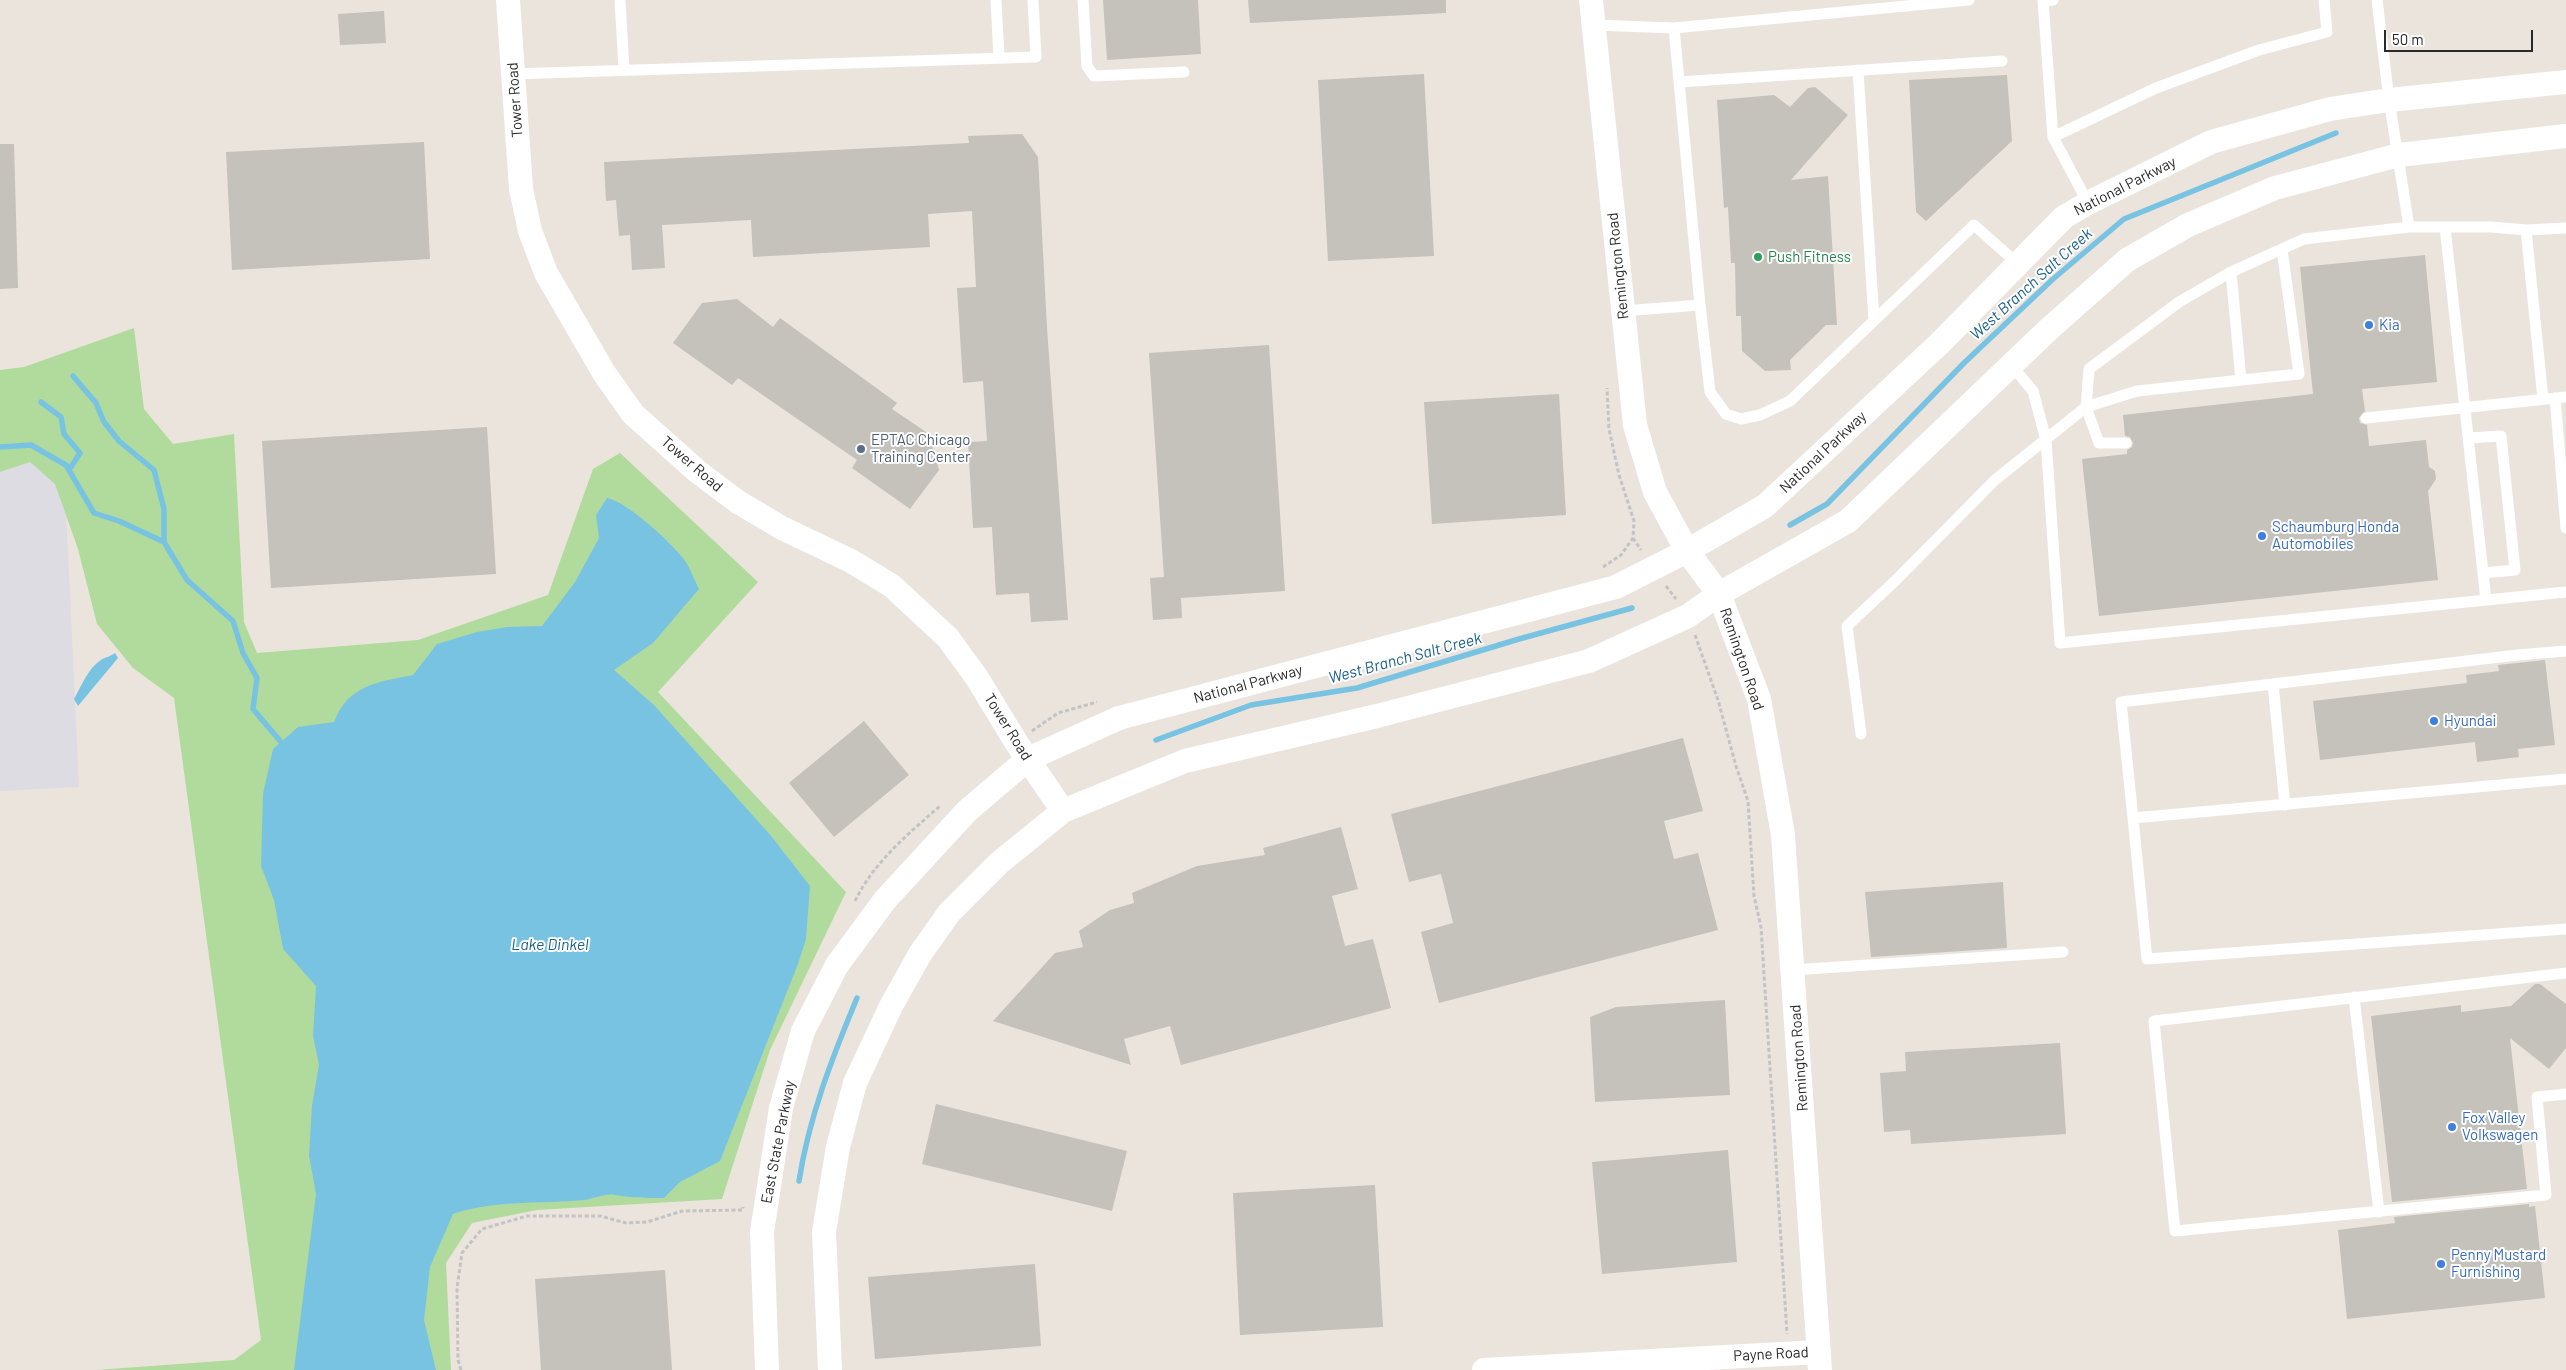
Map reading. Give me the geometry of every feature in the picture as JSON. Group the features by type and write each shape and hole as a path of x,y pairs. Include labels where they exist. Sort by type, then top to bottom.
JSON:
{"street":[{"name":"Tower Road","path":"508,0 521,189 530,231 546,272 604,373 633,414 698,472 738,502 782,528 852,560 892,586 948,638 977,678 1063,812"},
{"name":"Remington Road","path":"1592,0 1635,425 1655,492 1687,551 1719,594 1760,699 1784,834 1820,1361"},
{"name":"National Parkway","path":"1028,760 1119,718 1616,587 1687,551 1766,506 1939,344 2064,217 2088,203 2211,142 2330,109 2389,100 2566,82"},
{"path":"830,1370 824,1232 838,1147 855,1083 891,1006 920,954 949,913 999,863 1063,812 1185,761 1377,716 1589,661 1688,616 1719,594 1848,521 2127,260 2188,226 2275,188 2399,155 2566,136"},
{"name":"East State Parkway","path":"767,1370 762,1232 781,1108 803,1031 837,965 885,900 967,811 1028,760"},
{"name":"Payne Road","path":"1484,1370 1789,1353 1820,1361"}],"lane":[{"path":"996,0 999,58"},
{"path":"513,74 1036,57 1033,0"},
{"path":"1083,0 1086,66 1094,76 1184,72"},
{"path":"1594,25 1674,28 1969,0"},
{"path":"2052,0 2043,1 2053,137 2088,203"},
{"path":"2053,137 2156,88 2259,50 2327,32 2324,0"},
{"path":"2378,0 2389,100 2409,227"},
{"path":"620,1 624,69"},
{"path":"1674,28 1710,392 1726,414 1741,420 1760,415 1790,401 1974,225 2018,264"},
{"path":"1679,82 2002,61"},
{"path":"1858,70 1874,320"},
{"path":"2126,443 2100,443 2086,407 2089,369 2150,322 2231,272 2304,239 2409,227 2491,227 2526,230 2566,228"},
{"path":"2445,227 2486,600"},
{"path":"2526,230 2555,398 2566,528"},
{"path":"1861,734 1847,626 1895,581 1995,480 2086,407 2138,391 2299,374 2282,249"},
{"path":"2231,272 2242,380"},
{"path":"1623,310 1700,305"},
{"path":"2012,366 2033,391 2046,440 2060,643 2566,592"},
{"path":"2366,418 2555,398"},
{"path":"2469,438 2502,436 2515,570 2483,573"},
{"path":"2566,651 2517,655 2121,702 2147,959 2566,929"},
{"path":"2273,684 2285,805"},
{"path":"2133,818 2566,779"},
{"path":"1793,970 2063,952"},
{"path":"2566,973 2154,1021 2175,1231 2546,1196 2537,1097 2566,1094"},
{"path":"2354,997 2379,1212"}],"path":[{"path":"1633,538 1688,616 1718,700 1736,766 1748,801 1754,896 1761,927 1789,1353"}],"shaded area":[{"path":"60,377 79,787 0,791 0,381"}],"green space":[{"name":"Lake Dinkel","path":"134,328 144,409 173,444 234,434 244,622 257,653 418,640 548,595 593,469 620,453 758,582 658,692 846,892 770,1050 722,1199 537,1210 472,1223 446,1263 451,1370 96,1370 234,1360 261,1340 174,698 133,668 97,624 78,549 55,484 30,462 0,472 0,370 24,367"}],"water":[{"name":"Lake Dinkel","path":"607,498 616,501 637,514 668,542 690,569 699,589 653,643 614,670 654,705 772,837 810,886 806,939 798,964 720,1161 680,1182 664,1198 608,1195 584,1200 501,1204 453,1214 430,1267 424,1320 436,1370 294,1370 316,1194 309,1156 312,1105 319,1065 313,1036 316,986 283,949 274,900 261,866 263,794 273,749 298,727 334,722 347,700 366,687 413,675 437,644 477,632 507,627 542,626 575,582 599,538 596,515"},
{"path":"115,653 118,658 78,706 74,699 89,673 96,663"}],"building":[{"path":"1103,0 1198,0 1201,54 1107,60"},
{"path":"1248,0 1446,0 1446,13 1250,23"},
{"path":"384,11 386,43 340,45 338,14"},
{"path":"1424,74 1434,256 1328,261 1318,80"},
{"path":"2007,75 2012,141 1926,221 1916,212 1909,80"},
{"path":"1815,87 1848,115 1791,180 1828,176 1837,325 1826,325 1790,360 1791,370 1765,371 1742,351 1741,316 1736,316 1735,263 1731,263 1728,207 1724,208 1717,100 1774,95 1790,107 1808,88"},
{"path":"1022,134 1038,157 1047,328 1068,620 1031,622 1029,593 996,595 992,527 973,528 968,442 987,441 983,381 963,383 957,288 976,287 972,211 928,214 930,247 753,257 751,220 662,225 665,268 632,270 630,235 619,236 616,200 606,201 604,162 969,143 968,136"},
{"path":"424,142 430,259 232,270 226,152"},
{"path":"0,144 14,144 18,288 0,289"},
{"name":"Schaumburg Honda Automobiles","path":"2425,255 2437,382 2362,389 2365,411 2359,418 2360,423 2367,425 2369,446 2426,440 2429,467 2435,471 2436,479 2428,491 2438,580 2099,616 2082,459 2127,454 2127,450 2132,447 2133,443 2130,437 2125,436 2123,415 2313,394 2300,267"},
{"path":"737,299 773,327 780,318 897,403 892,409 929,434 939,470 910,509 852,468 857,460 738,378 732,385 673,343 702,303"},
{"path":"1269,345 1285,591 1181,598 1182,618 1153,620 1150,578 1164,577 1149,353"},
{"path":"1559,394 1566,515 1432,524 1424,402"},
{"path":"487,427 496,574 271,588 262,441"},
{"name":"Hyundai","path":"2545,660 2555,745 2518,749 2519,757 2477,762 2475,742 2320,760 2313,701 2467,683 2466,675 2499,671 2498,665"},
{"path":"864,721 909,775 834,837 789,783"},
{"path":"1683,738 1703,811 1664,821 1674,859 1698,853 1718,930 1439,1003 1421,932 1453,923 1441,874 1409,882 1391,814"},
{"path":"1341,827 1358,889 1332,896 1345,946 1373,939 1391,1008 1181,1065 1170,1026 1124,1039 1131,1065 993,1021 1055,953 1083,947 1079,931 1110,910 1134,903 1132,893 1197,866 1265,855 1263,848"},
{"path":"2003,882 2007,948 1871,957 1865,892"},
{"name":"Fox Valley Volkswagen","path":"2535,984 2540,984 2566,1004 2566,1048 2549,1069 2510,1038 2527,1189 2392,1202 2371,1016 2461,1005 2461,1012 2511,1006"},
{"path":"1725,1000 1730,1095 1595,1102 1590,1017 1616,1007"},
{"path":"2060,1043 2066,1134 1911,1144 1910,1130 1884,1132 1880,1073 1906,1071 1905,1052"},
{"path":"936,1104 1127,1151 1112,1211 922,1164"},
{"path":"1728,1150 1737,1262 1602,1274 1592,1162"},
{"path":"1375,1185 1383,1327 1240,1335 1233,1193"},
{"name":"Penny Mustard Furnishing","path":"2529,1204 2529,1207 2535,1206 2545,1298 2347,1319 2338,1230 2395,1223 2394,1217"},
{"path":"1035,1264 1041,1346 875,1359 868,1277"},
{"path":"665,1270 672,1370 541,1370 535,1279"}],"waterway":[{"name":"West Branch Salt Creek","path":"1790,525 1827,504 1964,363 2053,279 2124,219 2336,133"},
{"path":"73,376 96,403 104,422 119,441 154,470 164,509 164,542"},
{"path":"41,402 61,417 64,434 80,453 69,470"},
{"path":"0,447 31,445 66,465 94,513 119,521 164,542 187,580 233,621 243,653 257,678 253,709 281,742"},
{"name":"West Branch Salt Creek","path":"1156,740 1251,705 1357,688 1519,639 1632,608"},
{"path":"799,1181 803,1157 822,1088 857,998"}],"place":[{"name":"Push Fitness","path":"1758,257"},
{"name":"Kia","path":"2369,325"},
{"name":"EPTAC Chicago Training Center","path":"861,449"},
{"name":"Schaumburg Honda Automobiles","path":"2262,536"},
{"name":"Hyundai","path":"2434,721"},
{"name":"Fox Valley Volkswagen","path":"2452,1127"},
{"name":"Penny Mustard Furnishing","path":"2441,1264"}]}
